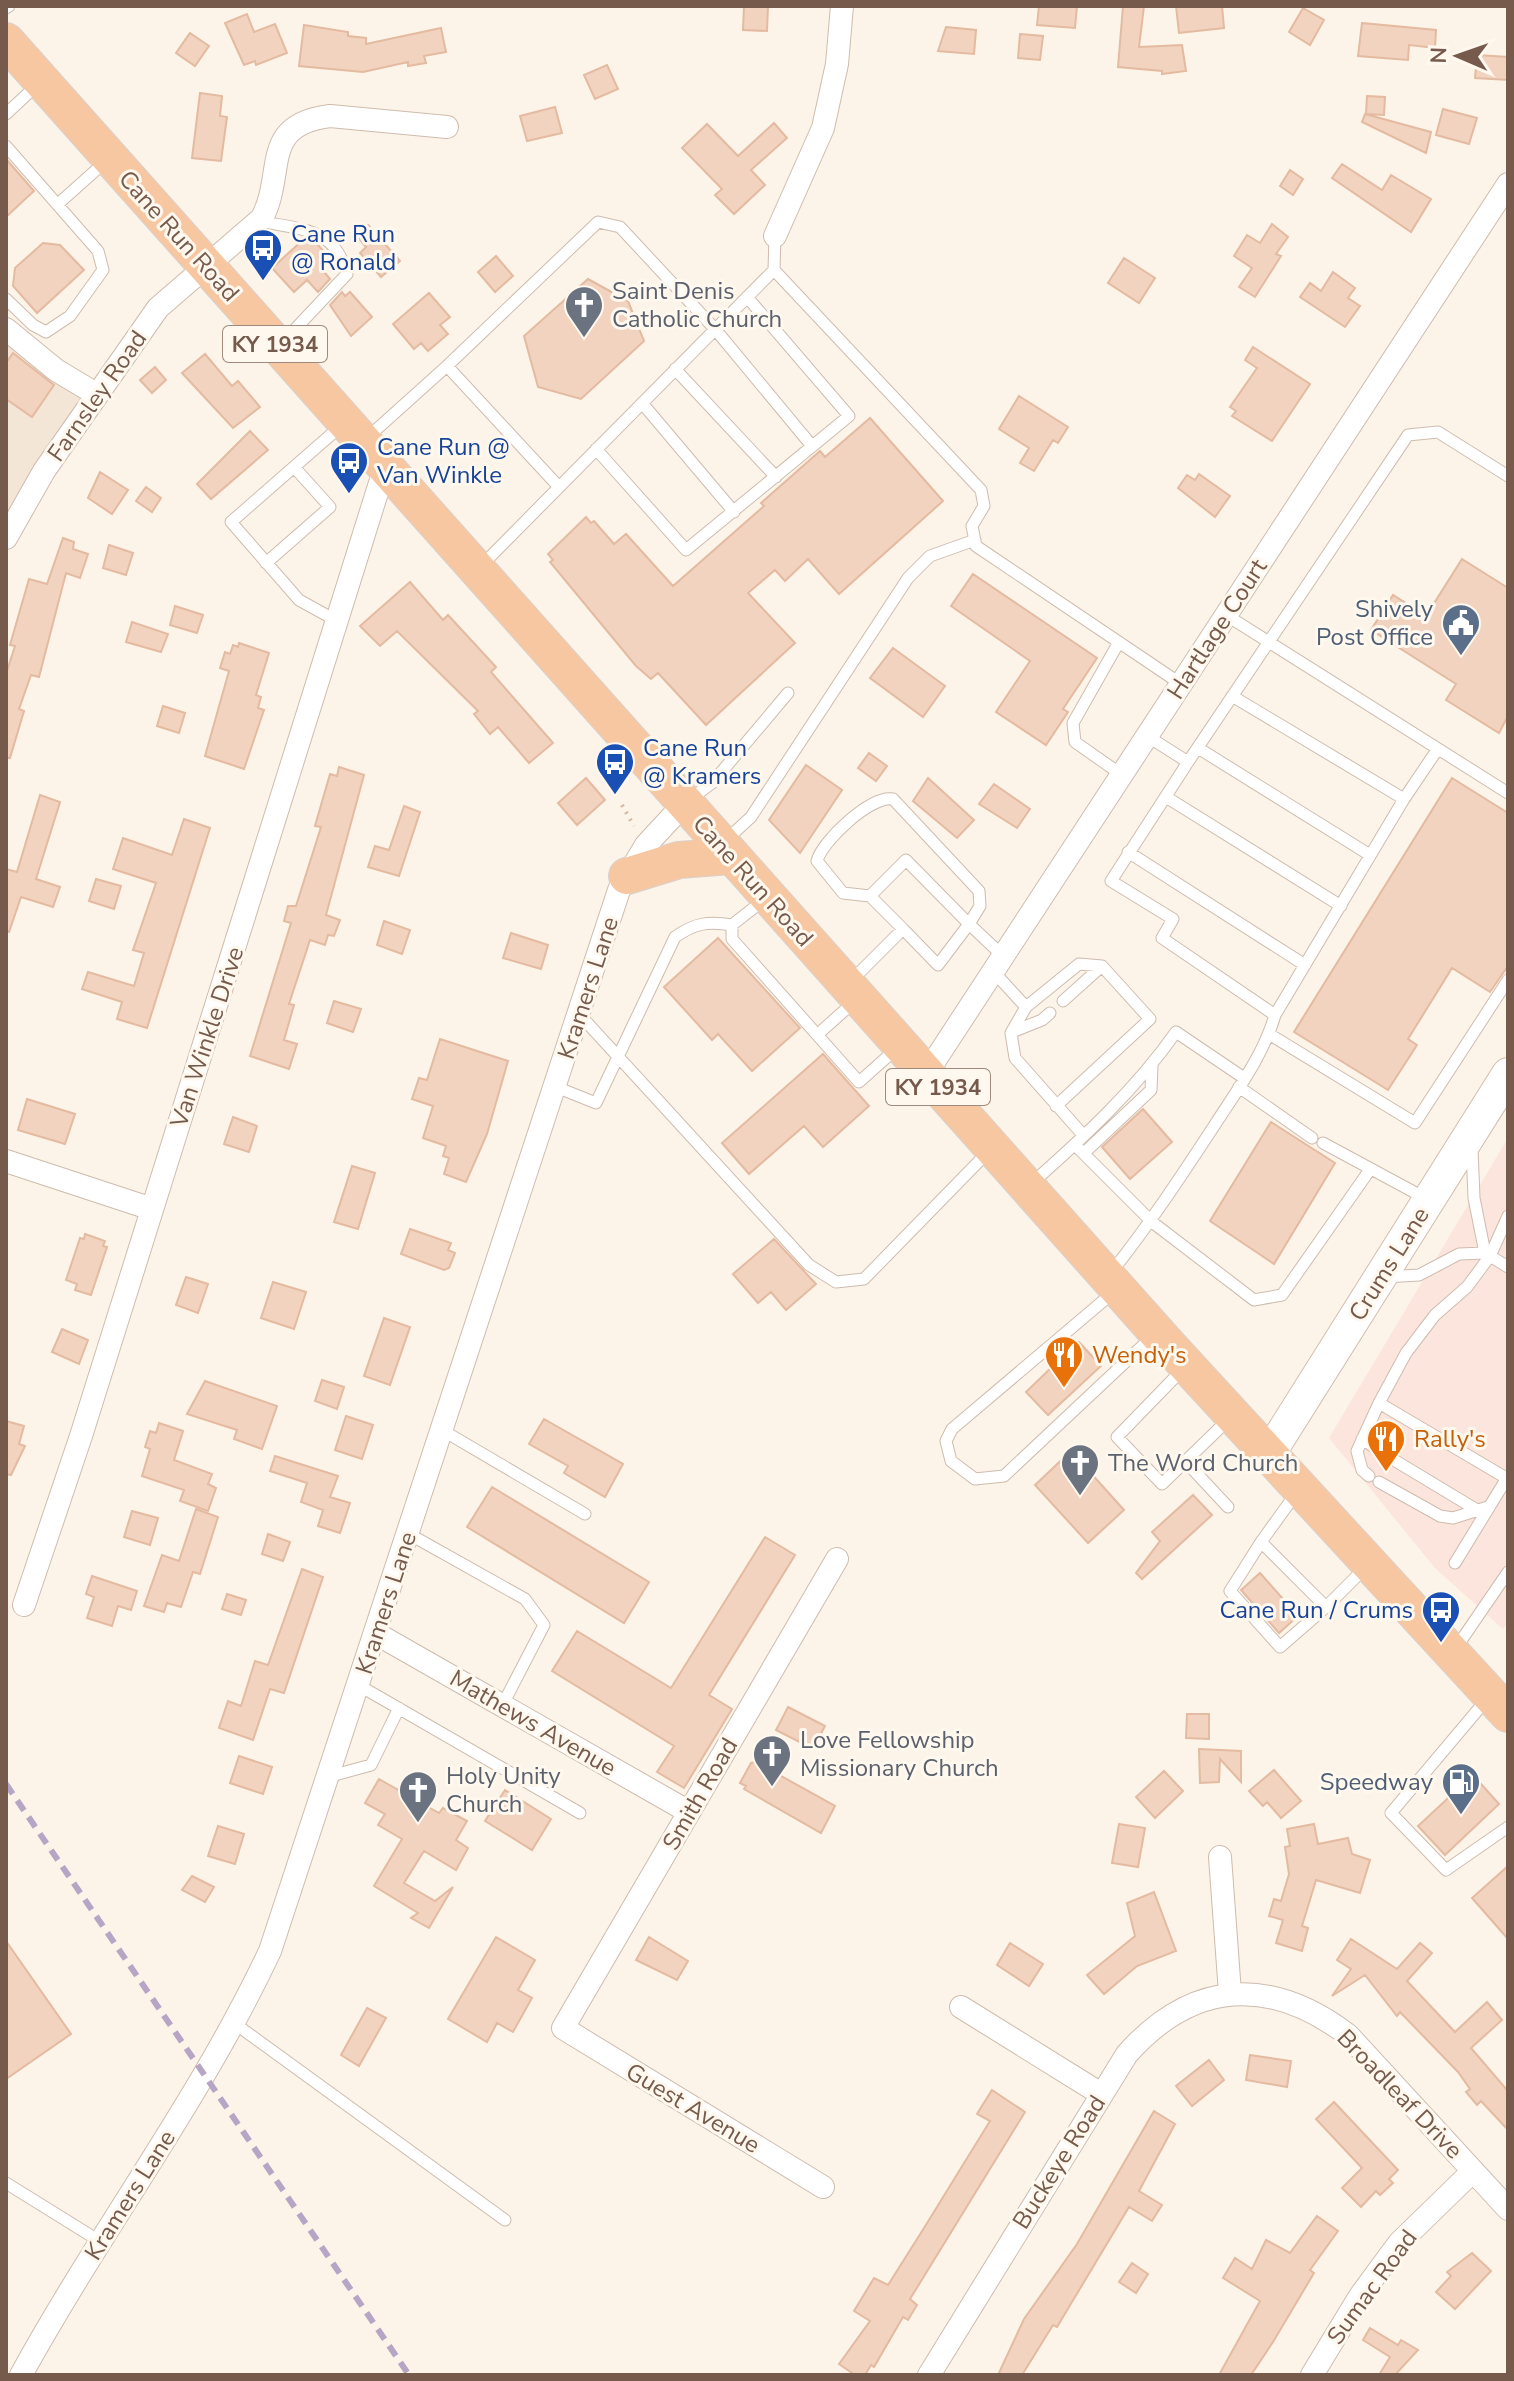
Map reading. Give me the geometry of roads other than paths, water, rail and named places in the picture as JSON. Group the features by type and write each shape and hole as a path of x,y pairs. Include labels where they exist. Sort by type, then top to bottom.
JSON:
{"highway":[{"name":"Cane Run Road","path":"6,41 1156,1332 1499,1705"},
{"path":"627,876 726,850"}],"main road":[{"name":"Crums Lane","path":"1269,1454 1508,1074"}],"street":[{"path":"775,236 823,128 837,64 842,6"},
{"path":"260,221 269,205 277,153 290,130 302,123 330,116 447,127"},
{"name":"Hartlage Court","path":"926,1074 1508,184"},
{"name":"Farnsley Road","path":"6,538 44,471 158,308 260,221"},
{"path":"7,334 56,370 96,394"},
{"name":"Van Winkle Drive","path":"24,1605 338,621 364,444"},
{"name":"Kramers Lane","path":"21,2375 234,2023 286,1910 627,876 646,845 684,804"},
{"path":"6,1161 152,1209"},
{"name":"Smith Road","path":"563,2028 837,1559"},
{"name":"Mathews Avenue","path":"377,1634 689,1812"},
{"path":"1220,1857 1230,1993"},
{"name":"Buckeye Road","path":"929,2375 1127,2054 1159,2022 1200,2000 1230,1993"},
{"name":"Broadleaf Drive","path":"1230,1993 1286,2000 1324,2017 1348,2035 1508,2209"},
{"path":"961,2007 1101,2094"},
{"name":"Guest Avenue","path":"563,2028 823,2187"},
{"name":"Sumac Road","path":"1312,2375 1360,2296 1399,2243 1473,2171"}],"lane":[{"path":"6,114 41,81"},
{"path":"6,146 98,251 103,270 70,316 46,332 33,325 6,299"},
{"path":"58,204 109,158"},
{"path":"260,221 322,234 342,255 347,274 278,347"},
{"path":"338,621 299,600 231,522 294,467 364,444 598,222 620,227 715,329 812,446"},
{"path":"477,570 774,270 775,236"},
{"path":"774,270 981,490 984,506 972,526 976,546 1181,684"},
{"path":"596,449 686,550 849,416 747,297"},
{"path":"447,366 559,487"},
{"path":"675,369 776,477"},
{"path":"642,403 734,512"},
{"path":"1275,1015 1162,938 1173,919 1111,881 1408,435 1438,432 1508,476"},
{"path":"266,563 330,507 294,467"},
{"path":"726,850 751,817 908,578 930,556 975,540"},
{"path":"1226,615 1508,793"},
{"path":"1119,642 1073,723 1075,742 1122,775"},
{"path":"684,804 713,782 788,693"},
{"path":"1232,696 1404,799"},
{"path":"1147,736 1188,762"},
{"path":"1198,748 1370,855"},
{"path":"1156,1332 1004,1476 975,1479 951,1461 946,1441 952,1429 1113,1283 1242,1082 1269,1034 1275,1015 1404,799 1437,750"},
{"path":"884,797 893,799 979,891 980,906 969,924 938,965 870,896 843,893 817,861 820,848 873,802 884,797"},
{"path":"1166,797 1341,906"},
{"path":"1128,852 1305,965"},
{"path":"870,896 906,860 969,924 1026,1007"},
{"path":"556,1087 596,1103 675,937 693,924 732,925 768,897"},
{"path":"732,925 732,939 859,1082 900,1044"},
{"path":"817,1035 903,929"},
{"path":"1056,1106 1150,1019 1102,966 1079,964 1026,1007 1011,1033 1015,1058 1056,1106 1081,1145 1152,1222 1254,1300 1282,1295 1369,1171"},
{"path":"1063,1001 1102,966"},
{"path":"1269,1034 1415,1123 1508,980"},
{"path":"1011,1033 1042,1020 1050,1013"},
{"path":"580,1015 809,1265 836,1282 864,1279 982,1161 991,1147"},
{"path":"1081,1145 1152,1066 1176,1032 1318,1141 1369,1171 1429,1200"},
{"path":"1028,1186 1151,1090 1152,1066"},
{"path":"1472,1131 1474,1198 1488,1255"},
{"path":"1483,1509 1453,1518 1440,1516 1362,1470 1357,1451 1411,1346 1435,1315 1467,1287 1508,1216"},
{"path":"1380,1277 1419,1275 1459,1254 1488,1255 1508,1267"},
{"path":"1186,1365 1117,1437 1162,1484 1233,1415"},
{"path":"1379,1403 1508,1478 1483,1509 1455,1563"},
{"path":"442,1430 585,1514"},
{"path":"1362,1439 1483,1509"},
{"path":"1186,1462 1228,1507"},
{"path":"1300,1488 1230,1591 1280,1647 1369,1564"},
{"path":"409,1534 525,1599 544,1625 502,1706"},
{"path":"1261,1542 1326,1607"},
{"path":"1451,1655 1508,1572"},
{"path":"360,1686 580,1813"},
{"path":"1499,1705 1391,1813 1446,1870 1508,1827"},
{"path":"331,1776 371,1765 399,1708"},
{"path":"234,2023 505,2220"},
{"path":"6,2183 101,2242"}],"railway":[{"path":"6,1784 409,2375"}],"place":[{"name":"Cane Run @ Ronald","path":"263,282"},
{"name":"Saint Denis Catholic Church","path":"584,339"},
{"name":"Cane Run @ Van Winkle","path":"349,495"},
{"name":"Shively Post Office","path":"1461,657"},
{"name":"Cane Run @ Kramers","path":"615,796"},
{"name":"Wendy's","path":"1064,1389"},
{"name":"Rally's","path":"1386,1473"},
{"name":"The Word Church","path":"1080,1497"},
{"name":"Cane Run / Crums","path":"1441,1644"},
{"name":"Love Fellowship Missionary Church","path":"772,1788"},
{"name":"Speedway","path":"1461,1816"},
{"name":"Holy Unity Church","path":"418,1824"}]}
